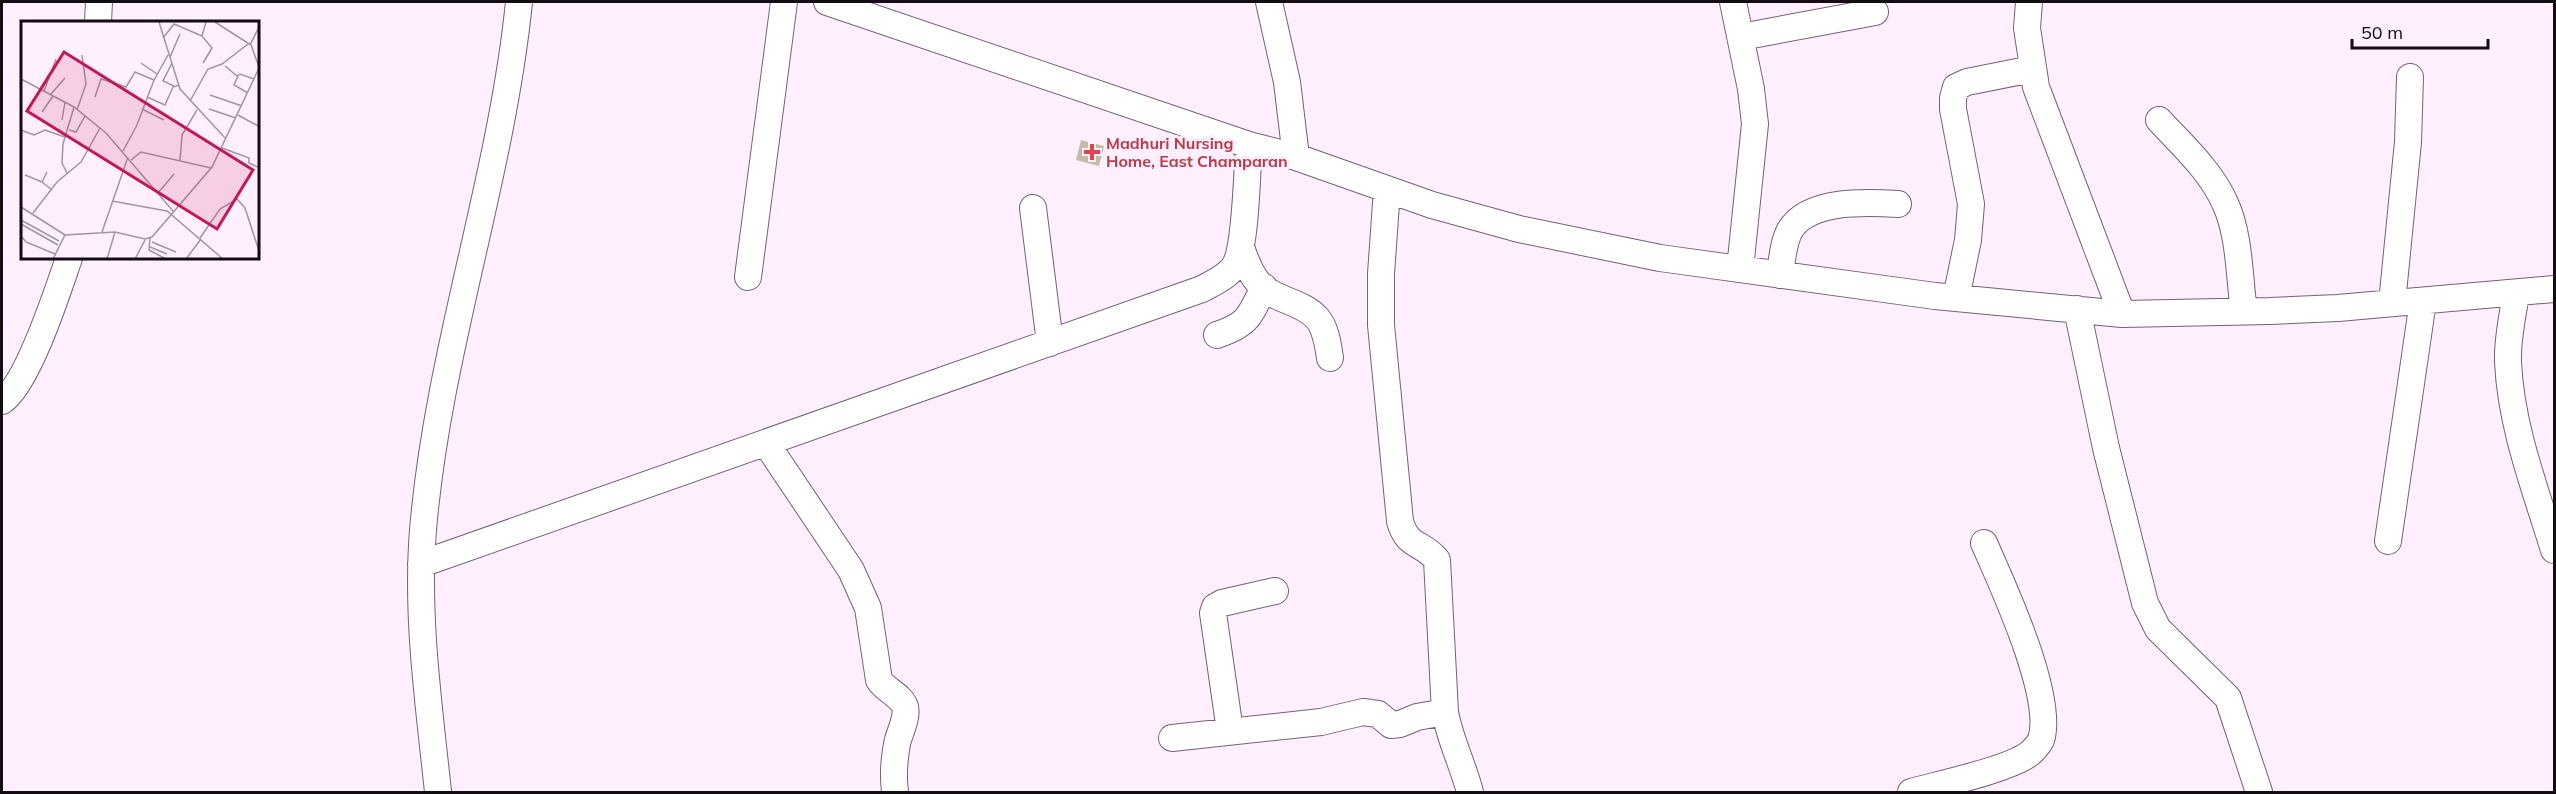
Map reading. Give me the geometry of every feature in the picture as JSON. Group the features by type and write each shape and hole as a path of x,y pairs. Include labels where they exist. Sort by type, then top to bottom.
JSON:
{"street":[{"path":"98,21 99,2"},
{"path":"438,792 426,693 421,617 423,527 437,431 506,97 519,2"},
{"path":"748,278 784,2"},
{"path":"827,2 1249,145 1296,157 1432,205 1519,229 1659,258 1956,298 2122,314 2244,312 2423,301 2554,288"},
{"path":"1269,2 1285,73 1296,157"},
{"path":"1733,2 1755,124 1740,269"},
{"path":"2029,2 2027,28 2036,87 2122,314"},
{"path":"1741,37 1875,12"},
{"path":"1956,298 1968,240 1971,204 1953,109 1956,87 1966,82 2032,69"},
{"path":"2392,303 2408,142 2410,77"},
{"path":"2159,120 2214,183 2226,204 2233,230 2244,312"},
{"path":"421,564 1202,289 1225,276 1235,265 1241,247 1249,145"},
{"path":"1387,189 1381,274 1381,325 1400,521 1409,541 1431,552 1437,560 1445,712 1448,733 1465,773 1470,792"},
{"path":"1780,275 1786,240 1798,220 1810,213 1843,204 1898,204"},
{"path":"1033,208 1050,343"},
{"path":"1241,247 1250,271 1264,287 1276,297 1307,310 1318,319 1325,333 1330,358"},
{"path":"2,401 14,389 21,376 47,319 68,260"},
{"path":"1217,335 1241,326 1248,318 1264,287"},
{"path":"2516,293 2508,359 2511,394 2518,434 2546,493 2554,550"},
{"path":"2388,541 2423,301"},
{"path":"2077,309 2106,448 2145,603 2158,629 2228,698 2259,792"},
{"path":"766,442 851,570 868,608 879,680 883,687 901,699 905,707 895,754 895,792"},
{"path":"1911,792 2014,762 2030,753 2041,740 2042,720 2033,668 2017,618 1984,543"},
{"path":"1230,731 1213,613 1215,607 1222,603 1275,591"},
{"path":"1172,738 1321,722 1363,712 1378,714 1391,725 1445,712"}],"building":[{"path":"1081,140 1104,146 1099,166 1076,160"}],"place":[{"name":"Madhuri Nursing Home, East Champaran","path":"1092,152"}]}
